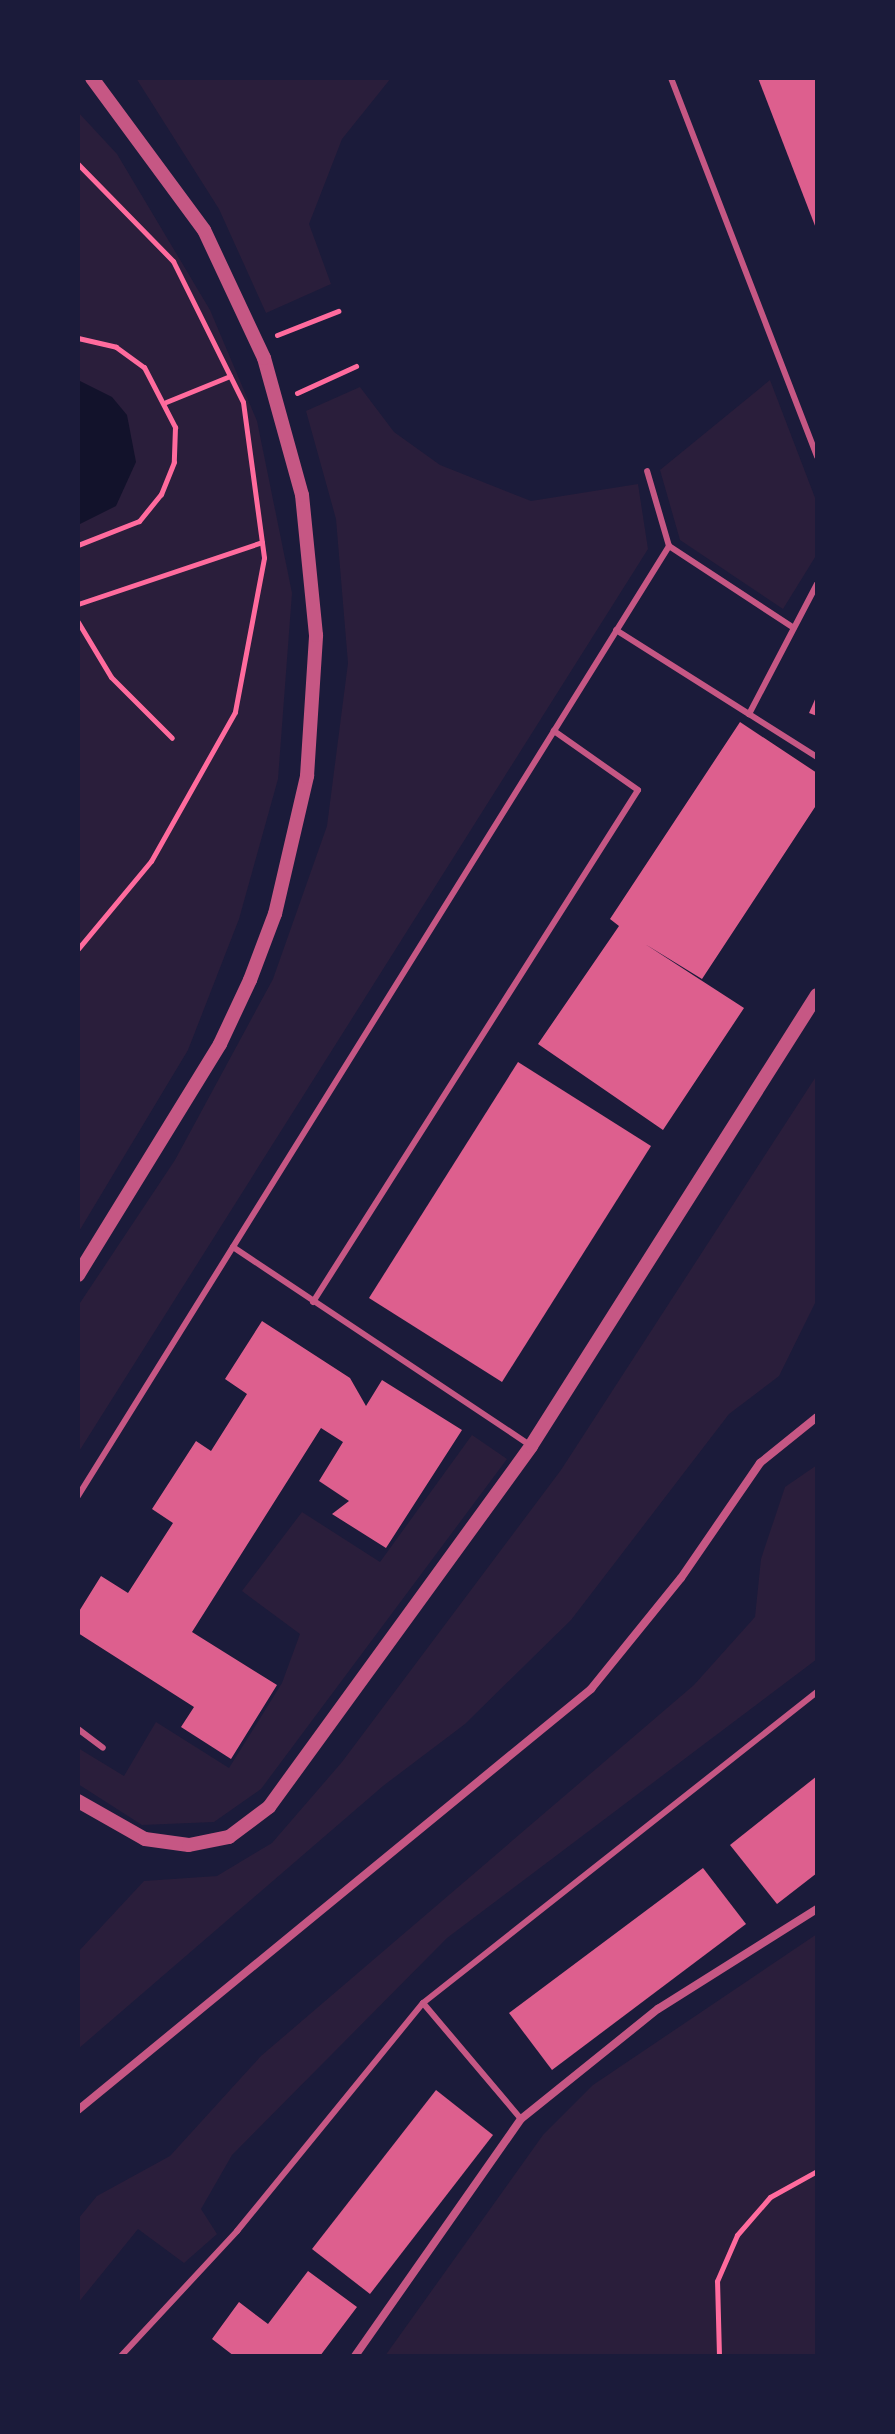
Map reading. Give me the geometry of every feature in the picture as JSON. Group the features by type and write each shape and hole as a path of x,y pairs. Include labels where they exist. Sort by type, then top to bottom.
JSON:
{"street":[{"path":"78,1275 220,1044 270,927 293,846 309,762 316,635 302,495 258,343 204,230 92,78"},
{"path":"78,1801 145,1839 171,1844 207,1843 250,1825 303,1767 531,1446 817,995"},
{"path":"78,2110 591,1689 681,1578 760,1463 817,1417"},
{"path":"355,2356 521,2119 658,2009 817,1909"}],"lane":[{"path":"671,78 817,457"},
{"path":"647,471 669,546 794,628"},
{"path":"78,1496 669,546"},
{"path":"749,714 817,584"},
{"path":"616,630 817,757"},
{"path":"313,1302 638,790 554,731"},
{"path":"233,1247 531,1446"},
{"path":"121,2356 237,2231 423,2003 817,1692"},
{"path":"78,1729 103,1748"},
{"path":"423,2003 521,2119"}],"path":[{"path":"78,164 173,261 243,402 262,542 235,712 151,861 78,949"},
{"path":"258,343 338,311"},
{"path":"78,338 116,347 144,367 166,402 174,462 161,494 139,521 78,545"},
{"path":"277,401 356,366"},
{"path":"166,402 230,376"},
{"path":"78,604 262,542"},
{"path":"78,622 111,677 172,738"},
{"path":"719,2356 717,2281 737,2235 770,2197 817,2171"}],"shaded area":[{"path":"136,78 391,78 342,139 309,224 331,284 266,313 219,209"},
{"path":"78,112 117,154 210,310 257,421 292,593 278,779 239,919 188,1050 78,1233"},
{"path":"78,380 112,397 127,415 136,462 116,506 78,525"},
{"path":"770,380 817,503 817,554 783,609 680,540 660,470"},
{"path":"360,387 394,432 440,465 531,501 638,484 648,549 78,1453 78,1306 175,1160 273,979 327,826 348,663 336,519 306,411"},
{"path":"817,1075 817,1299 779,1376 729,1414 571,1620 465,1724 383,1786 78,2049 78,1952 144,1881 217,1876 272,1843 342,1762 561,1470"},
{"path":"472,1435 507,1459 261,1789 214,1822 142,1825 78,1784 78,1748 124,1776 156,1722 229,1768 282,1683 300,1634 242,1591 302,1512 380,1562"},
{"path":"817,1465 817,1659 447,1938 232,2155 201,2209 217,2234 184,2263 138,2229 78,2303 78,2219 97,2196 170,2156 261,2056 694,1685 755,1617 761,1559 785,1487"},
{"path":"817,1934 817,2356 385,2356 543,2135 593,2085"}],"building":[{"path":"758,78 817,78 817,231"},
{"path":"817,695 817,716 809,713"},
{"path":"740,722 817,773 817,804 702,979 645,944 744,1008 663,1130 538,1044 619,926 610,919"},
{"path":"518,1062 651,1146 502,1382 369,1298"},
{"path":"262,1321 350,1378 366,1406 382,1380 462,1430 386,1548 332,1514 349,1501 319,1481 343,1442 321,1428 192,1632 277,1685 231,1759 181,1727 194,1707 78,1633 78,1613 101,1576 128,1593 173,1523 152,1509 196,1441 211,1451 247,1394 225,1379"},
{"path":"817,1776 817,1873 777,1904 730,1845"},
{"path":"703,1868 746,1924 552,2070 509,2013"},
{"path":"436,2090 493,2135 370,2294 312,2249"},
{"path":"308,2271 357,2307 320,2356 234,2356 212,2339 239,2302 268,2324"}]}
